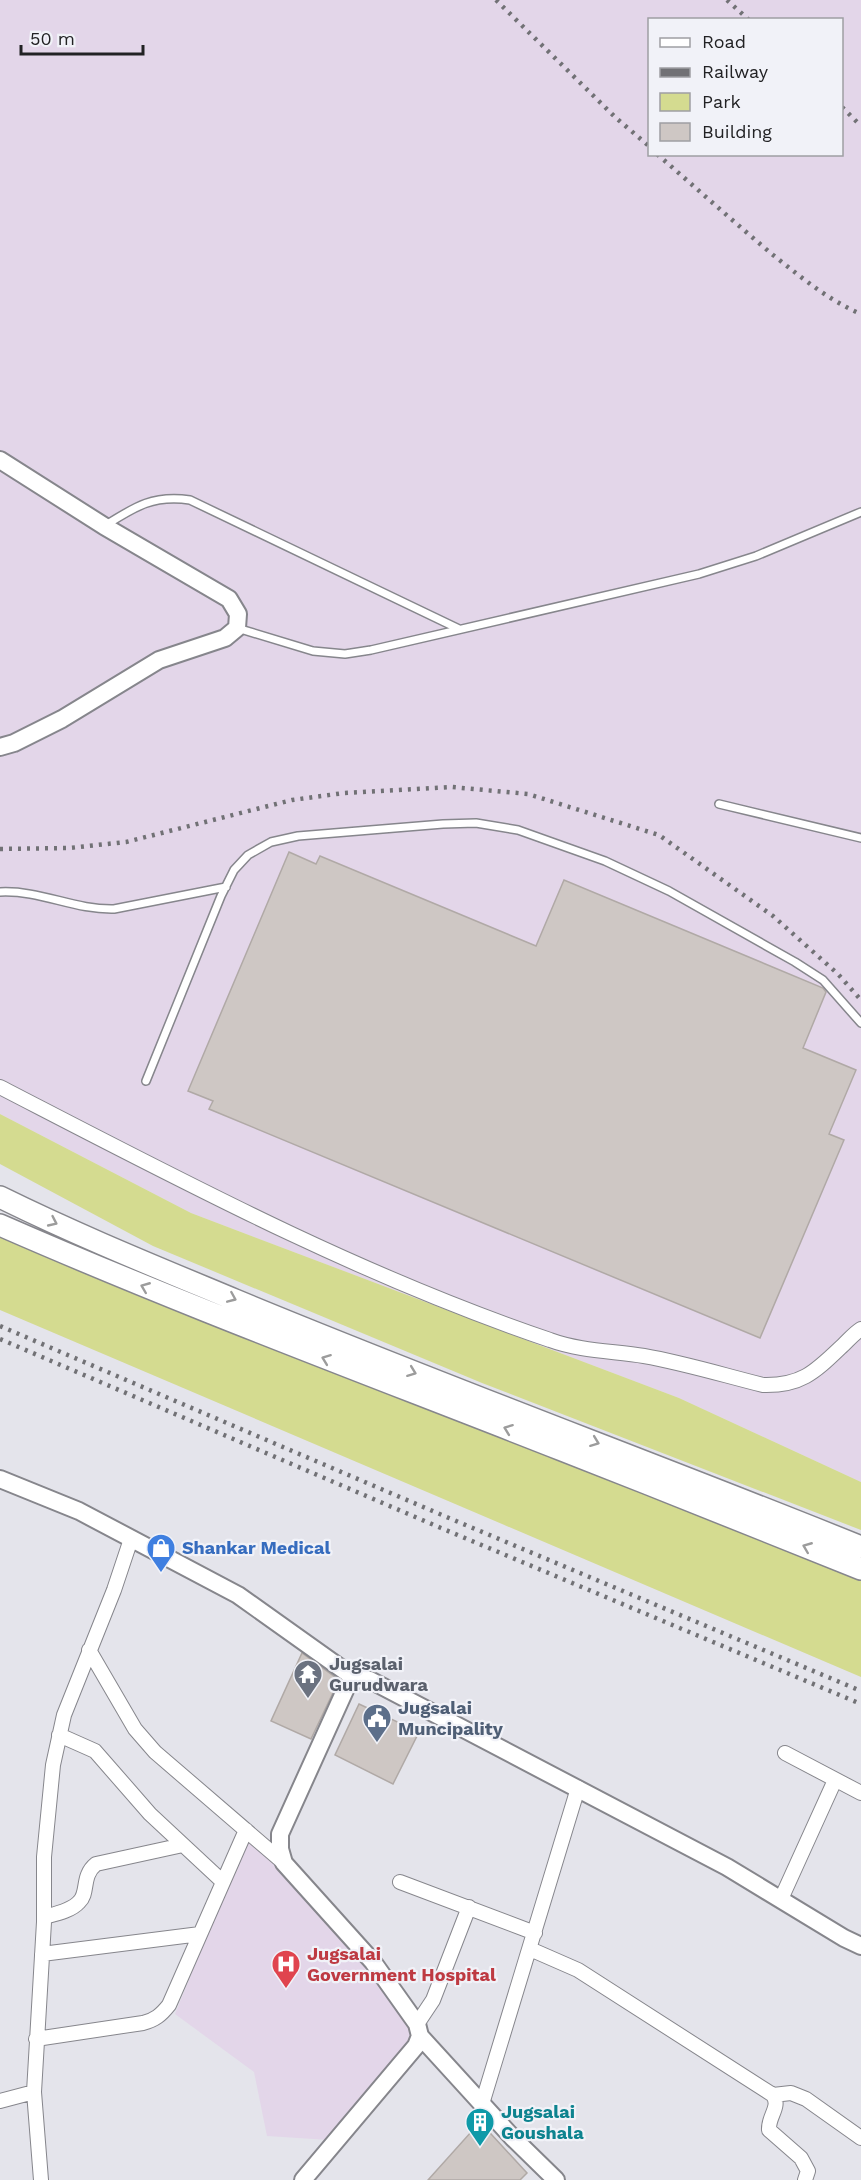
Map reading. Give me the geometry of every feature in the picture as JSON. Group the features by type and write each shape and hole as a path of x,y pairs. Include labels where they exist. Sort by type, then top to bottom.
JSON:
{"main road":[{"path":"0,1197 54,1224 380,1360 861,1547"},
{"path":"0,1225 114,1275 562,1449 861,1569"}],"street":[{"path":"0,460 104,526 228,599 238,614 237,628 225,638 159,660 62,719 14,743 0,747"},
{"path":"0,1087 274,1227 454,1305 553,1341 579,1348 644,1356 763,1385 780,1385 798,1381 816,1371 860,1328"},
{"path":"0,1479 79,1511 238,1595 356,1678 370,1680 728,1866 861,1946"},
{"path":"41,2180 33,2092 44,1917 44,1857 53,1765 64,1714 114,1590 131,1539"},
{"path":"89,1650 135,1729 155,1752 284,1863 373,1962 419,2030 482,2104 556,2180"},
{"path":"284,1863 280,1849 280,1834 347,1686 356,1678"},
{"path":"59,1735 95,1751 150,1814 223,1882"},
{"path":"786,1753 861,1793"},
{"path":"781,1899 835,1780"},
{"path":"482,2104 578,1788"},
{"path":"36,2039 155,2020 169,2005 246,1830"},
{"path":"44,1917 79,1903 83,1898 89,1870 96,1864 183,1845"},
{"path":"400,1882 535,1933"},
{"path":"303,2180 416,2046 419,2030 469,1907"},
{"path":"42,1954 200,1934"},
{"path":"530,1949 578,1970 772,2095 776,2101 776,2107 769,2123 769,2130 801,2158 808,2171 805,2180"},
{"path":"0,2100 33,2092"},
{"path":"772,2095 791,2093 806,2099 861,2138"}],"lane":[{"path":"104,526 133,508 153,500 172,498 190,500 459,629"},
{"path":"237,628 313,651 345,654 371,650 699,574 756,556 861,512"},
{"path":"719,804 861,838"},
{"path":"146,1081 226,886 234,870 248,855 272,842 298,836 443,824 476,823 518,830 605,861 679,896 823,980 861,1023"},
{"path":"0,892 26,892 97,909 114,909 226,886"}],"shaded area":[{"path":"0,0 861,0 861,1482 679,1398 191,1213 0,1114"},
{"name":"Jugsalai Government Hospital","path":"247,1837 282,1868 370,1965 413,2028 415,2039 329,2140 267,2136 254,2072 175,2014"}],"green space":[{"path":"0,1114 191,1213 679,1398 861,1482 861,1530 482,1383 153,1246 0,1164"},
{"path":"0,1229 861,1578 861,1677 0,1310"}],"building":[{"path":"289,852 316,864 320,856 536,946 564,880 823,988 826,992 803,1048 856,1070 829,1134 844,1140 760,1338 209,1109 213,1101 188,1091"},
{"name":"Jugsalai Gurudwara","path":"302,1653 339,1680 311,1739 271,1721"},
{"name":"Jugsalai Muncipality","path":"359,1704 419,1732 393,1784 335,1755"},
{"name":"Jugsalai Goushala","path":"480,2122 527,2173 520,2180 428,2180"}],"railway":[{"path":"496,0 615,117 648,145"},
{"path":"727,0 747,18"},
{"path":"843,108 861,126"},
{"path":"659,156 794,272 826,295 861,314"},
{"path":"0,849 69,848 126,842 292,800 344,793 452,787 528,794 659,835 773,916 838,974 861,1000"},
{"path":"0,1326 861,1691"},
{"path":"0,1339 441,1528 861,1704"}],"place":[{"name":"Shankar Medical","path":"161,1574"},
{"name":"Jugsalai Gurudwara","path":"308,1700"},
{"name":"Jugsalai Muncipality","path":"377,1744"},
{"name":"Jugsalai Government Hospital","path":"286,1990"},
{"name":"Jugsalai Goushala","path":"480,2148"}]}
